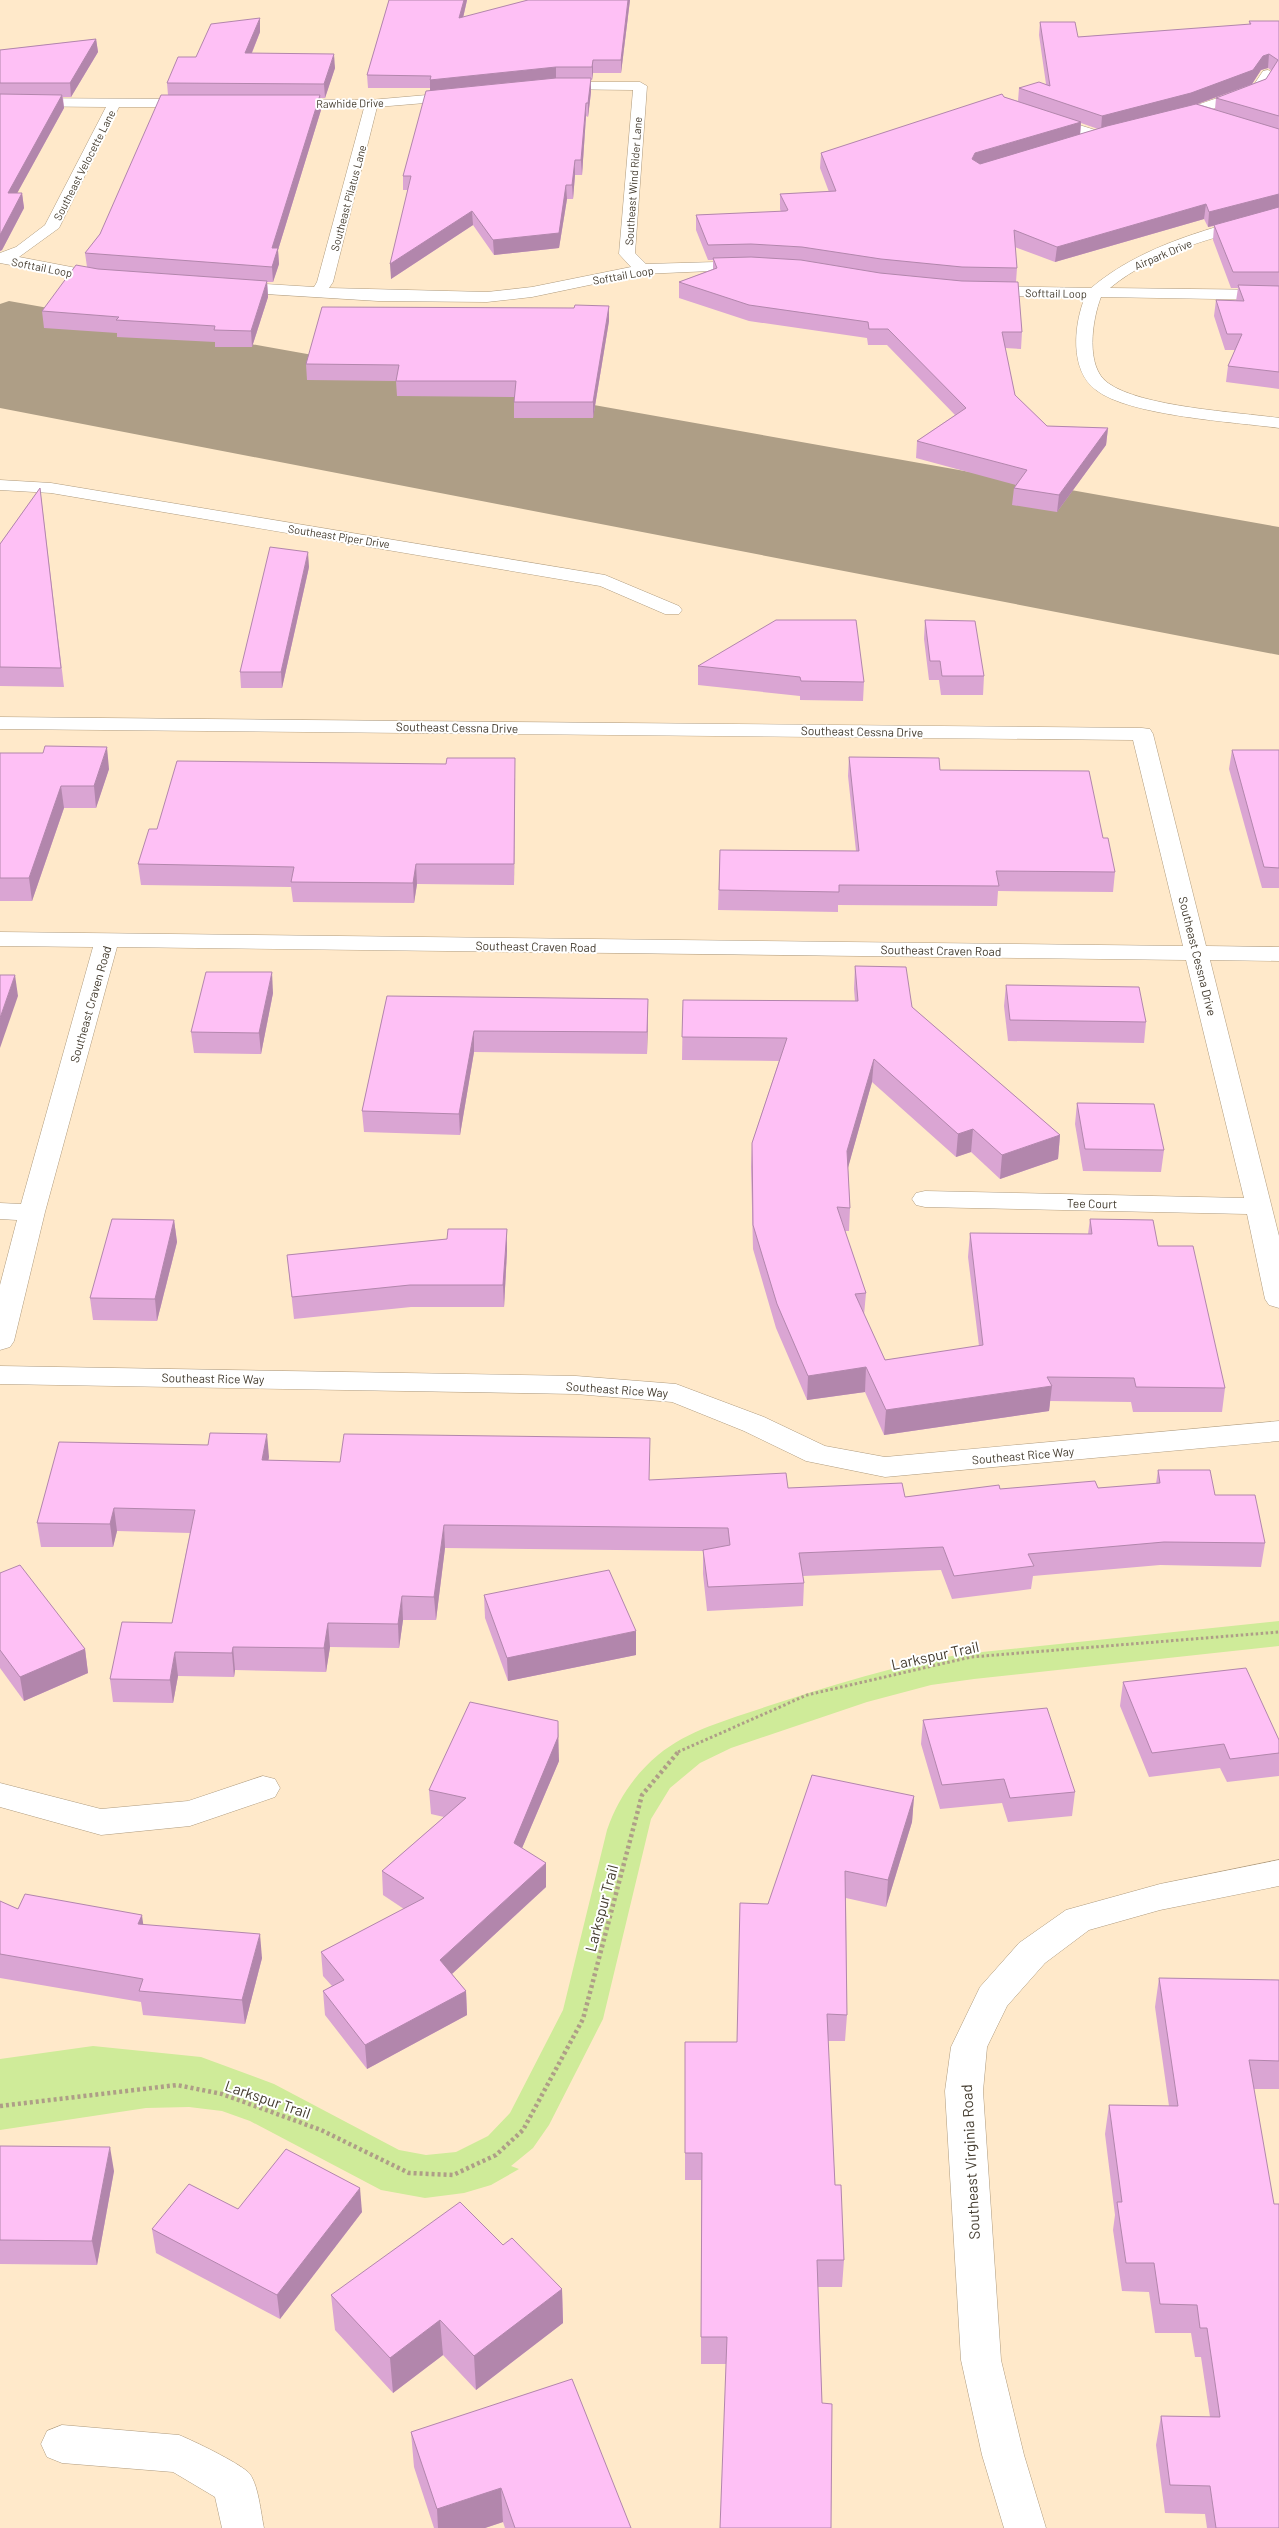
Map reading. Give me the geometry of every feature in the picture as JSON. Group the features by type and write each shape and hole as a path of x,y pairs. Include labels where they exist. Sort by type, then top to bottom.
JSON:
{"street":[{"path":"1157,122 1195,112 1258,89 1268,74"},
{"name":"Southeast Wind Rider Lane","path":"538,88 640,86 627,254 642,269"},
{"name":"Rawhide Drive","path":"269,103 370,104 475,94"},
{"path":"0,102 211,103"},
{"name":"Southeast Velocette Lane","path":"1,258 21,250 51,228 115,102"},
{"name":"Southeast Pilatus Lane","path":"319,292 325,282 366,131 371,112 370,104"},
{"path":"1027,112 1105,135 1072,145"},
{"path":"1195,112 1213,118"},
{"name":"Airpark Drive","path":"1094,293 1123,272 1147,258 1187,243 1279,215"},
{"name":"Softtail Loop","path":"1,258 23,264 118,279"},
{"name":"Softtail Loop","path":"221,287 378,296 487,297 532,292 642,269 771,267"},
{"name":"Softtail Loop","path":"970,291 1279,295"},
{"path":"1094,293 1081,337 1091,373 1102,387 1128,398 1172,408 1279,423"},
{"name":"Southeast Piper Drive","path":"0,485 51,488 605,581 672,610"},
{"name":"Southeast Cessna Drive","path":"0,723 1142,734 1259,1206 1279,1299"},
{"path":"0,939 106,941"},
{"name":"Southeast Craven Road","path":"0,1341 32,1212 106,941 1279,954"},
{"name":"Tee Court","path":"925,1199 1259,1206"},
{"path":"0,1212 32,1212"},
{"name":"Southeast Rice Way","path":"0,1375 576,1385 676,1393 754,1424 817,1454 886,1467 1279,1431"},
{"path":"0,1796 101,1822 190,1812 263,1788"},
{"name":"Southeast Virginia Road","path":"1025,2528 1003,2455 981,2360 964,2091 969,2047 993,1997 1032,1953 1078,1920 1160,1897 1279,1874"},
{"path":"62,2444 179,2454 234,2486 243,2528"}],"path":[{"name":"Larkspur Trail","path":"0,2106 177,2085 222,2094 321,2130 409,2173 454,2174 496,2155 523,2130 583,2018 642,1796 681,1749 807,1695 970,1656 1279,1632"}],"green space":[{"path":"1279,1621 1279,1646 931,1685 867,1702 731,1748 700,1763 670,1788 651,1819 603,2019 549,2125 533,2148 511,2166 519,2169 491,2185 464,2193 425,2198 381,2190 250,2121 222,2111 189,2107 146,2108 0,2130 0,2059 93,2046 201,2057 274,2084 399,2150 426,2155 456,2152 488,2136 510,2113 563,2010 611,1819 627,1789 641,1771 670,1746 697,1731 768,1706 865,1676 913,1664 963,1654"}],"building":[{"path":"389,0 464,0 459,18 528,0 628,0 621,60 593,60 592,67 556,67 430,80 431,76 367,75"},
{"path":"260,18 245,53 334,54 324,84 167,83 178,57 196,57 211,24"},
{"path":"1249,21 1279,21 1279,116 1216,98 1266,79 1278,60 1269,54 1263,56 1253,70 1191,93 1102,116 1019,88 1039,82 1050,86 1040,22 1075,22 1078,37 1251,24"},
{"path":"96,39 70,83 0,83 0,50"},
{"path":"556,78 591,78 588,103 586,103 581,160 575,160 572,185 566,185 559,233 493,240 472,211 390,264 411,176 403,176 426,91"},
{"path":"0,94 62,95 8,193 22,193 0,235"},
{"path":"1002,94 1004,97 1081,122 975,153 972,159 980,164 1107,126 1196,104 1279,129 1279,194 1209,212 1206,204 1057,247 1014,230 1017,268 962,267 881,259 802,247 751,244 708,245 696,215 786,211 788,210 780,194 836,191 821,153"},
{"path":"161,95 320,95 272,248 278,248 272,267 85,253 100,234"},
{"path":"1279,207 1279,272 1233,272 1214,225"},
{"path":"751,257 801,260 880,273 962,281 1018,282 1022,332 1002,332 1015,395 1047,426 1108,428 1059,495 1014,488 1027,470 917,441 966,408 888,329 869,329 868,322 749,305 679,282 717,268 713,258"},
{"path":"76,265 98,269 267,281 251,331 214,330 215,326 116,320 119,317 42,311"},
{"path":"1238,285 1279,286 1279,372 1228,366 1242,334 1227,334 1216,300 1244,301"},
{"path":"575,305 609,306 593,402 514,402 516,381 396,381 399,365 306,364 322,307 574,308"},
{"path":"40,488 61,668 0,667 0,544"},
{"path":"270,547 308,552 281,672 240,672"},
{"path":"776,620 856,620 864,682 801,681 800,677 698,666"},
{"path":"925,620 975,621 984,676 942,676 940,661 930,661"},
{"path":"45,746 107,747 94,786 61,786 29,878 0,878 0,753 43,753"},
{"path":"1232,750 1279,750 1279,868 1264,867"},
{"path":"849,757 939,758 940,770 1089,771 1103,838 1108,838 1115,872 996,871 999,886 839,885 839,892 719,890 720,850 859,851"},
{"path":"447,758 515,758 514,864 416,864 413,883 291,882 294,867 138,864 149,829 157,829 177,761 446,764"},
{"path":"855,966 906,967 912,1007 1060,1135 1002,1155 973,1129 958,1134 874,1059 847,1151 850,1208 837,1207 866,1293 855,1294 885,1360 983,1345 970,1233 1092,1234 1090,1219 1153,1220 1158,1246 1193,1246 1225,1388 1136,1387 1134,1378 1047,1377 1052,1386 886,1410 866,1367 808,1376 777,1304 753,1225 752,1143 787,1038 682,1037 683,1000 858,1001"},
{"path":"206,972 272,972 259,1033 191,1032"},
{"path":"0,975 15,975 0,1018"},
{"path":"1006,985 1139,987 1146,1022 1010,1020"},
{"path":"387,996 648,999 647,1032 474,1031 459,1114 362,1111"},
{"path":"1077,1103 1154,1104 1164,1150 1085,1149"},
{"path":"112,1219 174,1220 155,1299 90,1298"},
{"path":"448,1229 507,1229 503,1285 410,1285 292,1297 287,1255 447,1239"},
{"path":"210,1433 267,1434 262,1460 340,1462 344,1434 650,1438 649,1480 786,1473 788,1488 902,1483 905,1497 999,1485 1000,1489 1095,1481 1098,1488 1160,1483 1158,1470 1210,1470 1215,1495 1255,1495 1265,1543 1164,1542 1028,1554 1034,1566 954,1576 943,1547 799,1553 804,1583 708,1587 703,1550 730,1545 728,1528 444,1525 434,1597 402,1596 398,1624 328,1623 324,1648 233,1647 232,1653 175,1652 170,1680 110,1679 122,1622 172,1623 195,1510 114,1508 110,1524 37,1523 59,1442 208,1445"},
{"path":"20,1565 85,1649 20,1677 0,1650 0,1573"},
{"path":"609,1570 636,1631 507,1658 484,1595"},
{"path":"1246,1668 1279,1740 1279,1753 1230,1759 1224,1744 1152,1753 1123,1682"},
{"path":"470,1702 558,1721 558,1737 514,1843 546,1863 440,1960 466,1991 365,2045 323,1991 344,1980 321,1952 424,1898 382,1871 466,1798 429,1790"},
{"path":"1047,1708 1075,1792 1010,1798 1004,1779 942,1785 923,1720"},
{"path":"812,1775 914,1796 888,1880 845,1871 847,2015 827,2014 835,2185 841,2185 844,2260 817,2260 822,2403 832,2404 831,2528 720,2528 727,2337 701,2337 702,2153 685,2153 685,2042 737,2042 740,1903 768,1904"},
{"path":"25,1894 142,1915 138,1924 260,1934 242,2000 139,1991 143,1979 0,1954 0,1901 18,1909"},
{"path":"1159,1978 1279,1980 1279,2061 1249,2060 1274,2204 1279,2204 1279,2528 1216,2528 1210,2486 1170,2485 1161,2416 1220,2417 1207,2328 1200,2328 1197,2305 1160,2304 1154,2263 1126,2263 1117,2202 1122,2202 1109,2105 1178,2106"},
{"path":"0,2146 110,2147 92,2241 0,2240"},
{"path":"286,2149 360,2188 277,2295 152,2229 189,2184 238,2209"},
{"path":"460,2202 503,2245 512,2238 562,2289 474,2356 440,2320 390,2358 331,2295"},
{"path":"572,2379 631,2528 515,2528 501,2488 437,2509 411,2432"}],"runway":[{"path":"9,356 1279,591"}]}
